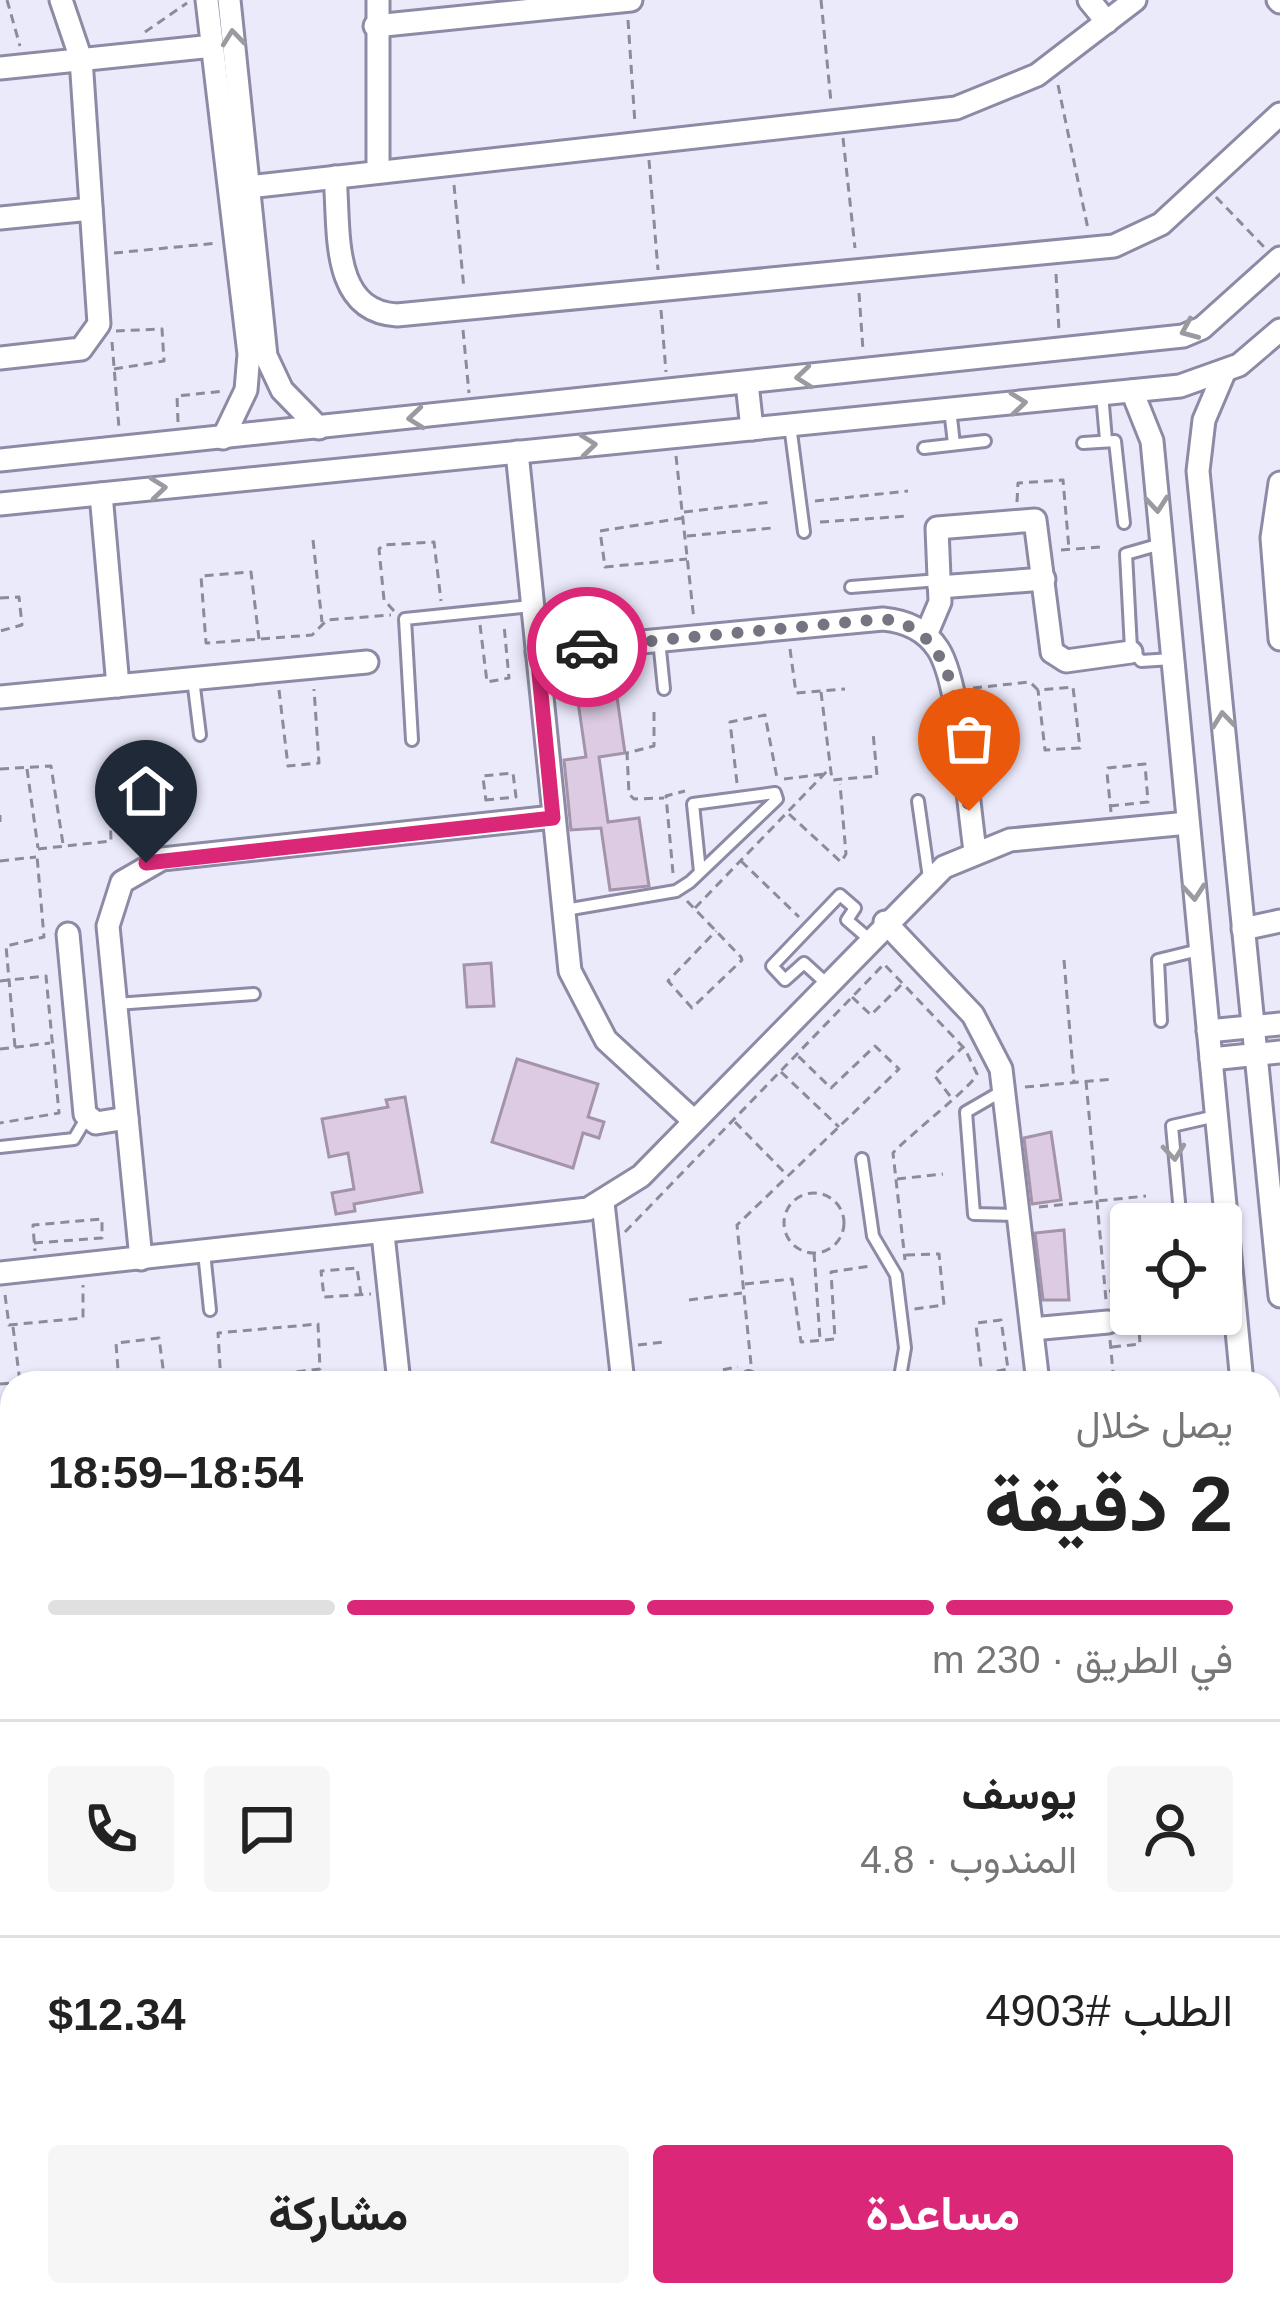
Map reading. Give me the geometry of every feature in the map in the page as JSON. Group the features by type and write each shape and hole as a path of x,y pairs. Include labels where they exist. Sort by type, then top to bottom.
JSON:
{"street":[{"path":"0,358 88,345 99,324 81,59 61,0"},
{"path":"208,0 213,46 227,83 248,187 266,356 282,390 319,428"},
{"path":"224,438 246,390 249,354 236,241 227,83 229,0"},
{"path":"377,0 378,172"},
{"path":"375,26 629,0"},
{"path":"1090,0 1107,22"},
{"path":"248,187 956,108 1000,93 1053,65 1135,0"},
{"path":"0,68 213,46"},
{"path":"335,177 344,276 358,301 382,314 463,309 1093,248 1149,233 1280,114"},
{"path":"0,218 91,209"},
{"path":"24,502 10,459 1183,337 1202,328 1279,260"},
{"path":"0,504 1195,383 1224,373 1280,330"},
{"path":"1224,373 1204,420 1198,471 1280,1296"},
{"path":"747,383 752,429"},
{"path":"1132,391 1149,428 1222,1203"},
{"path":"518,452 569,971 591,1019 694,1121"},
{"path":"1280,483 1272,538 1280,639"},
{"path":"101,494 118,686"},
{"path":"926,634 939,611 937,528 1037,521 1049,647 1055,657 1066,661 1131,652"},
{"path":"939,584 1044,579"},
{"path":"537,652 883,619 926,634 944,659 975,850"},
{"path":"0,697 367,662"},
{"path":"141,1259 108,926 114,895 133,871 170,857 553,818"},
{"path":"1,1273 572,1214 603,1203 641,1176 929,878 975,850 1010,840 1188,823"},
{"path":"1243,929 1280,921"},
{"path":"877,931 973,1016 993,1050 1006,1089 1037,1371"},
{"path":"68,934 87,1118 96,1123 127,1118"},
{"path":"1208,1031 1280,1024"},
{"path":"1210,1059 1280,1052"},
{"path":"603,1203 622,1371"},
{"path":"383,1234 398,1371"},
{"path":"1032,1329 1108,1322"},
{"path":"1235,1335 1240,1371"}],"lane":[{"path":"1102,394 1106,440"},
{"path":"950,409 954,445"},
{"path":"790,425 804,528"},
{"path":"924,448 985,441"},
{"path":"1083,443 1115,441 1124,524"},
{"path":"1161,544 1126,554 1131,652 1141,661 1172,659"},
{"path":"851,587 939,584"},
{"path":"412,740 402,616 532,606"},
{"path":"659,640 664,688"},
{"path":"193,679 200,735"},
{"path":"562,910 676,891 700,872 777,799 775,794 693,804 700,872"},
{"path":"918,801 929,878"},
{"path":"826,983 804,963 785,980 772,968 841,895 855,909 848,920 877,931"},
{"path":"1161,1021 1158,960 1200,950"},
{"path":"116,1004 254,994"},
{"path":"1006,1089 966,1112 974,1214 1020,1212"},
{"path":"1179,1203 1172,1126 1216,1116"},
{"path":"0,1147 74,1139 87,1118"},
{"path":"862,1159 873,1236 892,1262 905,1351 901,1371"},
{"path":"204,1252 210,1310"}],"path":[{"path":"7,0 26,65"},
{"path":"142,34 192,0"},
{"path":"629,0 668,392"},
{"path":"821,0 833,122"},
{"path":"1053,65 1093,248"},
{"path":"452,164 470,412"},
{"path":"1204,185 1279,260"},
{"path":"94,255 236,241"},
{"path":"1054,252 1060,350"},
{"path":"114,369 164,363 162,329 111,331 120,448"},
{"path":"180,442 177,396 246,390"},
{"path":"674,437 696,637"},
{"path":"1018,521 1017,484 1063,480 1069,549"},
{"path":"800,502 908,491"},
{"path":"687,559 604,565 601,527 771,502"},
{"path":"804,528 908,516"},
{"path":"685,536 772,528"},
{"path":"313,540 322,624"},
{"path":"402,616 384,600 380,547 432,541 442,614"},
{"path":"1042,552 1101,547"},
{"path":"260,639 251,572 200,576 205,642 260,639 312,635 322,624 402,616"},
{"path":"0,598 19,597 22,626 0,631"},
{"path":"479,611 485,681 508,680 502,609"},
{"path":"788,628 795,692 845,689"},
{"path":"277,671 286,764 316,765 312,667"},
{"path":"950,691 1030,682 1038,690 1045,750 1080,748 1073,687 1038,690"},
{"path":"821,692 832,780 878,775 874,732"},
{"path":"654,712 654,746 627,753 629,794 634,799 665,798"},
{"path":"737,785 730,721 765,715 777,780"},
{"path":"1110,806 1148,802 1145,764 1108,768 1110,806 1112,830"},
{"path":"0,770 51,766 63,846"},
{"path":"15,1047 8,944 44,936 27,767"},
{"path":"694,909 829,769"},
{"path":"38,849 111,841 110,777 157,772 170,857"},
{"path":"485,800 516,796 514,773 484,775 485,800 488,824"},
{"path":"788,812 841,862 846,854 840,781"},
{"path":"0,814 0,822"},
{"path":"0,861 37,856"},
{"path":"741,860 809,926"},
{"path":"676,891 716,931 742,960 692,1008 668,982 716,931"},
{"path":"1064,960 1074,1082"},
{"path":"624,1237 883,964 963,1047 976,1067 976,1082 952,1097 895,1151 906,1273"},
{"path":"0,981 46,976 58,1116 0,1123"},
{"path":"851,996 871,1015 904,982"},
{"path":"0,1048 52,1043"},
{"path":"750,1371 737,1225 898,1068 875,1046 832,1088 796,1054"},
{"path":"952,1097 934,1075 963,1047"},
{"path":"780,1070 839,1128"},
{"path":"1006,1089 1112,1079"},
{"path":"1086,1081 1113,1371"},
{"path":"733,1119 788,1176"},
{"path":"896,1179 943,1174"},
{"path":"814,1192 838,1203 844,1228 831,1249 814,1253 791,1243 784,1227 791,1202 814,1192"},
{"path":"1020,1212 1146,1196"},
{"path":"34,1243 102,1238 102,1219 33,1225 34,1243 37,1269"},
{"path":"814,1253 820,1341"},
{"path":"900,1310 945,1304 938,1253 904,1255"},
{"path":"743,1285 792,1279 801,1342 820,1341 837,1336 832,1272 892,1262"},
{"path":"1,1273 8,1322 13,1325 85,1317 82,1265"},
{"path":"361,1294 357,1268 322,1271 324,1297 389,1293"},
{"path":"1105,1292 1110,1291"},
{"path":"688,1300 744,1293"},
{"path":"982,1371 976,1324 1001,1320 1008,1369 998,1371"},
{"path":"220,1371 218,1333 318,1324 320,1370 310,1371"},
{"path":"13,1325 19,1371"},
{"path":"1110,1347 1140,1344 1139,1335"},
{"path":"118,1371 116,1343 159,1338 163,1371"},
{"path":"639,1364 636,1345 664,1342"}],"building":[{"path":"615,683 625,753 599,757 608,822 639,818 649,886 610,890 601,828 571,830 564,760 586,757 576,688"},
{"path":"491,963 494,1006 467,1007 464,965"},
{"path":"517,1059 598,1084 588,1117 604,1122 599,1138 583,1133 573,1168 492,1142"},
{"path":"405,1097 422,1192 354,1204 355,1211 336,1214 332,1193 354,1189 348,1153 329,1157 322,1119 388,1107 386,1100"},
{"path":"1051,1132 1061,1200 1032,1204 1024,1138"},
{"path":"1064,1230 1069,1300 1043,1300 1035,1233"}],"way so far":[{"path":"587,647 883,619 913,626 926,634 944,659 969,811"}],"route":[{"path":"146,863 553,818 537,652 587,647"}]}
